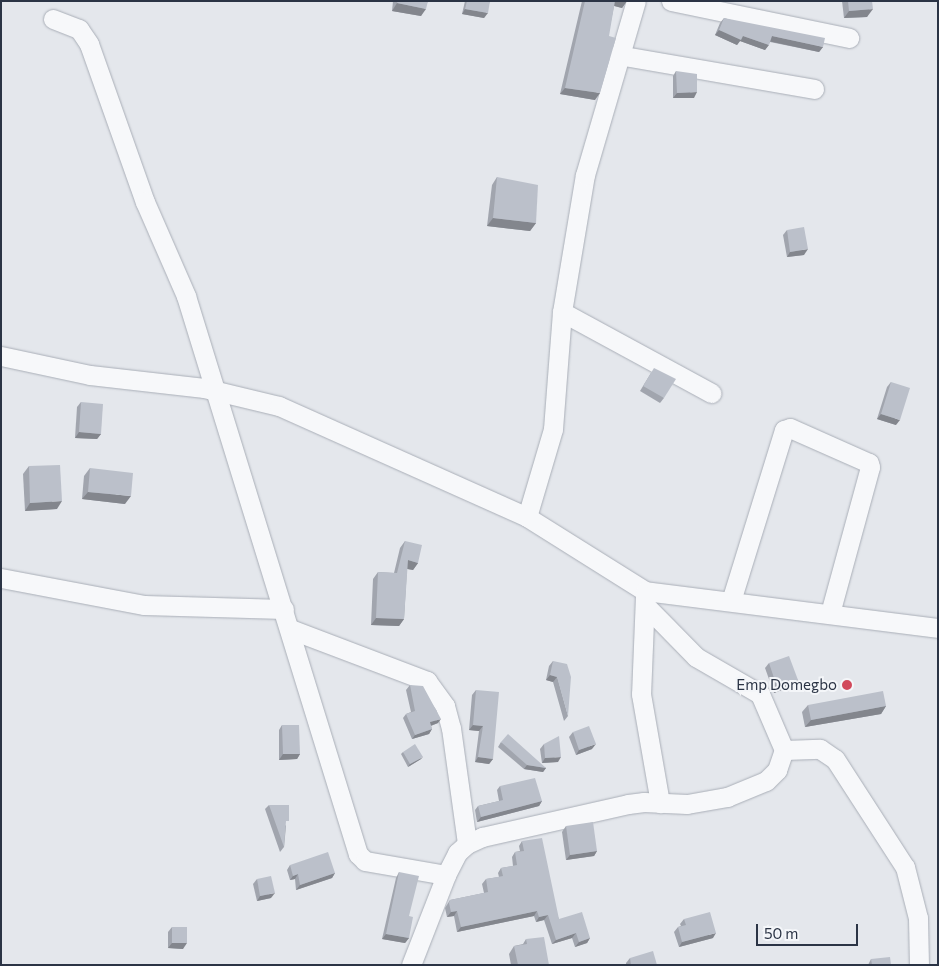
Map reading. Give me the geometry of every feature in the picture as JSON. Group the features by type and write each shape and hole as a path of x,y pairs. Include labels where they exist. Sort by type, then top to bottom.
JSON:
{"street":[{"path":"526,516 553,429 562,312 585,175 618,55 636,1"},
{"path":"671,1 849,38"},
{"path":"53,20 79,29 89,44 145,202 186,296 358,854 364,861 446,875"},
{"path":"618,55 814,90"},
{"path":"562,312 711,393"},
{"path":"1,356 90,375 215,390 279,406 526,516 645,598 696,656 760,694 784,750 777,770 766,781 727,797 687,804 628,804 482,837 467,844 457,853 446,875 410,965"},
{"path":"731,601 784,430 790,428 869,463 870,467 830,613"},
{"path":"1,578 144,604 284,609"},
{"path":"645,598 731,601 938,628"},
{"path":"645,598 641,694 660,803"},
{"path":"290,629 427,681 445,706 451,728 467,844"},
{"path":"784,750 820,749 835,759 905,867 918,918 919,965"}],"building":[{"path":"398,1 428,1 426,9 397,3"},
{"path":"467,1 490,1 488,13 465,9"},
{"path":"585,1 615,1 609,36 616,38 600,93 565,88"},
{"path":"848,1 872,1 873,9 849,11"},
{"path":"724,18 825,38 823,47 772,36 769,45 743,36 741,40 719,30"},
{"path":"676,71 697,74 697,92 677,93"},
{"path":"497,177 538,185 536,223 493,218"},
{"path":"804,227 808,249 790,252 787,230"},
{"path":"654,368 676,379 664,398 643,386"},
{"path":"891,382 910,388 900,420 881,414"},
{"path":"81,402 103,404 101,434 79,432"},
{"path":"60,465 62,501 30,503 29,466"},
{"path":"90,468 133,473 131,496 88,492"},
{"path":"405,541 422,545 418,563 408,560 404,619 376,618 378,572 397,573"},
{"path":"789,656 798,680 777,687 769,663"},
{"path":"553,661 567,664 571,677 568,716 557,677 550,675"},
{"path":"410,685 423,686 441,719 430,722 432,729 415,735 406,714 415,711"},
{"path":"476,690 499,692 493,759 478,757 483,726 473,725"},
{"path":"883,691 886,706 811,720 808,705"},
{"path":"282,725 299,725 300,754 283,754"},
{"path":"589,726 596,744 579,750 573,732"},
{"path":"508,734 546,768 527,765 501,742"},
{"path":"559,736 561,757 545,758 544,744"},
{"path":"415,744 423,757 410,764 403,752"},
{"path":"535,778 542,801 481,817 478,806 503,800 500,786"},
{"path":"269,805 289,805 289,821 286,821 284,847"},
{"path":"593,822 597,851 570,855 566,826"},
{"path":"542,838 559,919 582,912 590,938 579,942 576,933 556,940 548,915 539,917 537,911 461,927 457,911 451,912 450,900 488,892 486,879 503,876 501,868 517,865 515,852 524,851 522,841"},
{"path":"328,852 335,873 300,885 298,874 293,876 290,865"},
{"path":"399,872 419,876 409,916 413,917 409,938 386,934"},
{"path":"271,876 275,893 260,896 257,879"},
{"path":"710,912 716,933 682,942 678,927 686,925 684,919"},
{"path":"172,927 187,927 187,943 172,943"},
{"path":"544,937 549,965 518,965 514,946 527,944 526,939"},
{"path":"653,951 657,965 631,965 630,958"},
{"path":"890,957 891,965 872,965 871,959"}],"place":[{"name":"Emp Domegbo","path":"847,685"}]}
